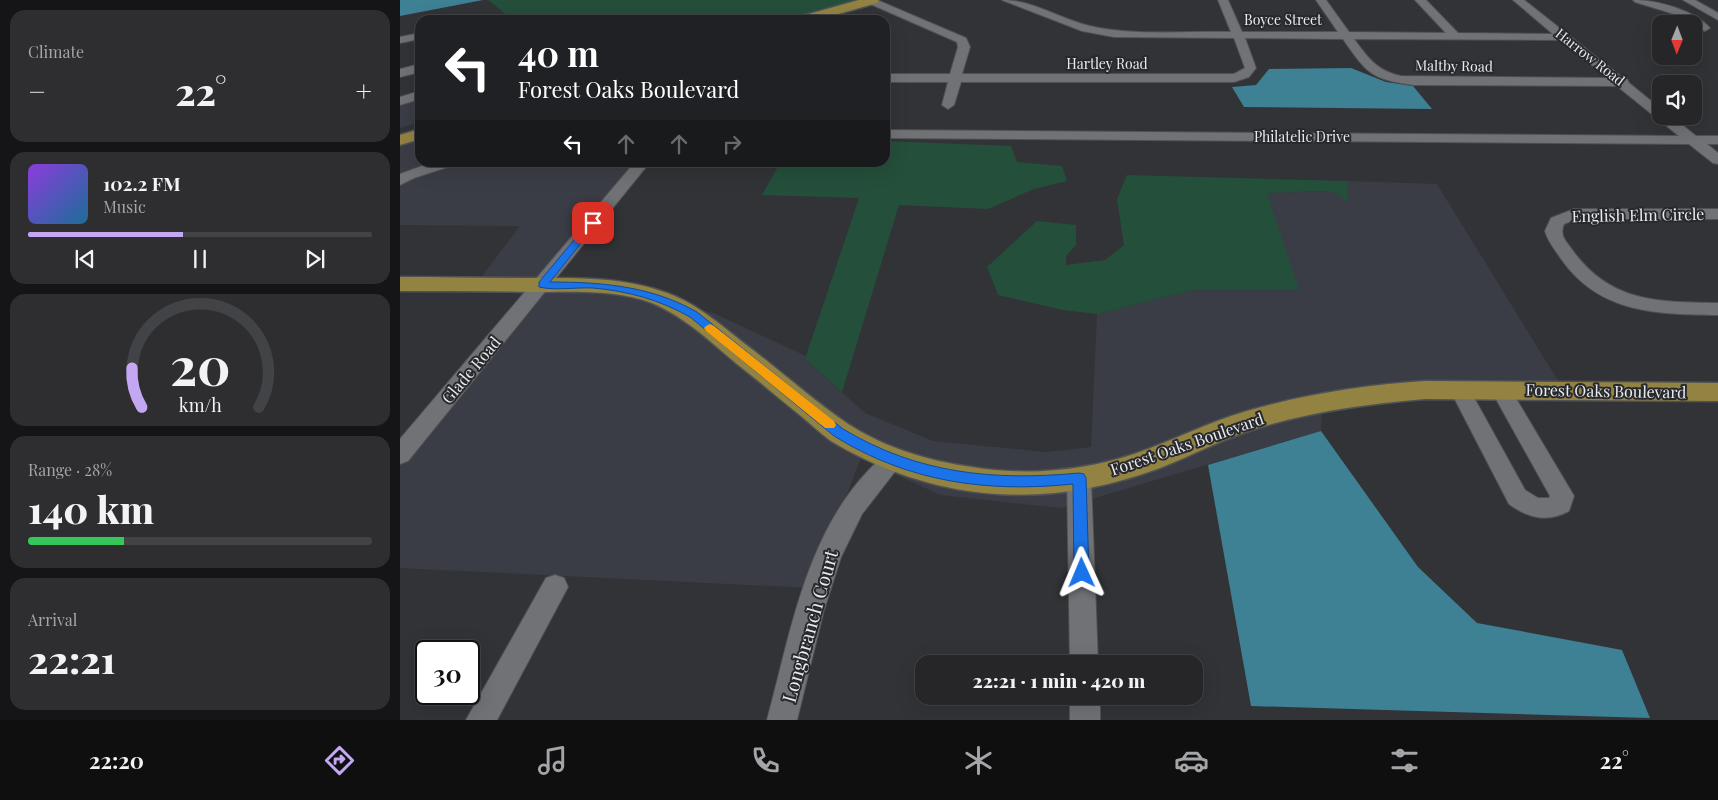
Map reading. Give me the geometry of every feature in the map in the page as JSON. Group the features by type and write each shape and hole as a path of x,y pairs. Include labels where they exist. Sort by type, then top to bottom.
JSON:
{"main road":[{"path":"820,15 872,0"},
{"path":"400,132 415,128"},
{"path":"400,140 415,136"},
{"name":"Forest Oaks Boulevard","path":"400,284 593,285 643,293 678,306 693,315 839,432 863,447 893,460 935,473 973,480 1042,482 1079,478 1120,470 1152,460 1212,434 1291,409 1379,393 1425,390 1501,390 1716,395"}],"street":[{"path":"872,0 962,40 964,47 948,105"},
{"name":"Boyce Street","path":"1007,0 1086,29 1103,33 1565,36"},
{"name":"Hartley Road","path":"890,78 1234,78 1246,74 1251,68 1223,0"},
{"name":"Maltby Road","path":"1322,0 1371,69 1398,79 1413,81 1623,82"},
{"path":"1420,0 1455,36"},
{"name":"Harrow Road","path":"1518,0 1623,82 1652,107"},
{"path":"1638,0 1678,12 1712,29"},
{"path":"1688,0 1718,17"},
{"path":"400,40 415,37"},
{"path":"400,73 415,69"},
{"path":"400,101 415,96"},
{"name":"Harrow Road","path":"1674,125 1718,160"},
{"name":"Philatelic Drive","path":"890,134 1718,140"},
{"path":"400,181 409,175 434,167"},
{"name":"Glade Road","path":"400,455 639,167"},
{"name":"English Elm Circle","path":"1718,214 1574,214 1557,221 1553,231 1555,238 1582,273 1611,293 1653,306 1718,309"},
{"name":"Forest Oaks Boulevard","path":"1460,390 1517,497 1533,507 1547,509 1556,507 1560,504 1562,496 1501,390"},
{"name":"Longbranch Court","path":"782,720 821,574 854,505 893,460"},
{"path":"1079,478 1084,655"},
{"path":"482,720 555,587"},
{"path":"1085,705 1085,720"}],"shaded area":[{"path":"415,98 415,124 400,128 400,102"},
{"path":"415,140 415,167 637,167 548,277 562,280 479,280 520,226 400,225 400,144"},
{"path":"1347,181 1437,184 1560,384 1450,380 1406,385 1078,471 1009,475 904,456 845,427 698,310 713,313 806,356 805,359 865,413 933,441 1046,452 1091,447 1097,314 1197,289 1298,289 1267,193 1324,191 1339,194 1348,203"},
{"path":"533,289 589,290 635,297 673,310 804,414 1007,490 1322,409 1321,431 1061,508 940,495 861,458 811,588 400,568 400,437"}],"green space":[{"path":"488,0 861,0 808,15 507,15"},
{"path":"890,141 1011,146 1017,162 1062,166 1067,181 1034,189 988,209 899,205 842,392 805,359 859,198 762,195 778,167 890,167"},
{"path":"1127,175 1347,181 1348,205 1339,194 1324,191 1267,193 1299,289 1197,289 1097,314 1063,310 998,295 987,267 1037,221 1076,225 1076,245 1066,256 1066,265 1105,260 1124,245 1117,199"}],"water":[{"path":"400,0 483,0 400,16"},
{"path":"1351,68 1386,82 1413,86 1432,109 1244,107 1232,87 1256,85 1269,69"},
{"path":"1321,431 1418,567 1477,623 1622,650 1650,718 1251,706 1208,465"}],"slow traffic":[{"path":"710,328 829,425"}],"route":[{"path":"593,223 542,285 593,285 618,288 660,298 678,306 693,315 839,432 863,447 900,463 935,473 973,480 1042,482 1079,478 1082,573"}]}
